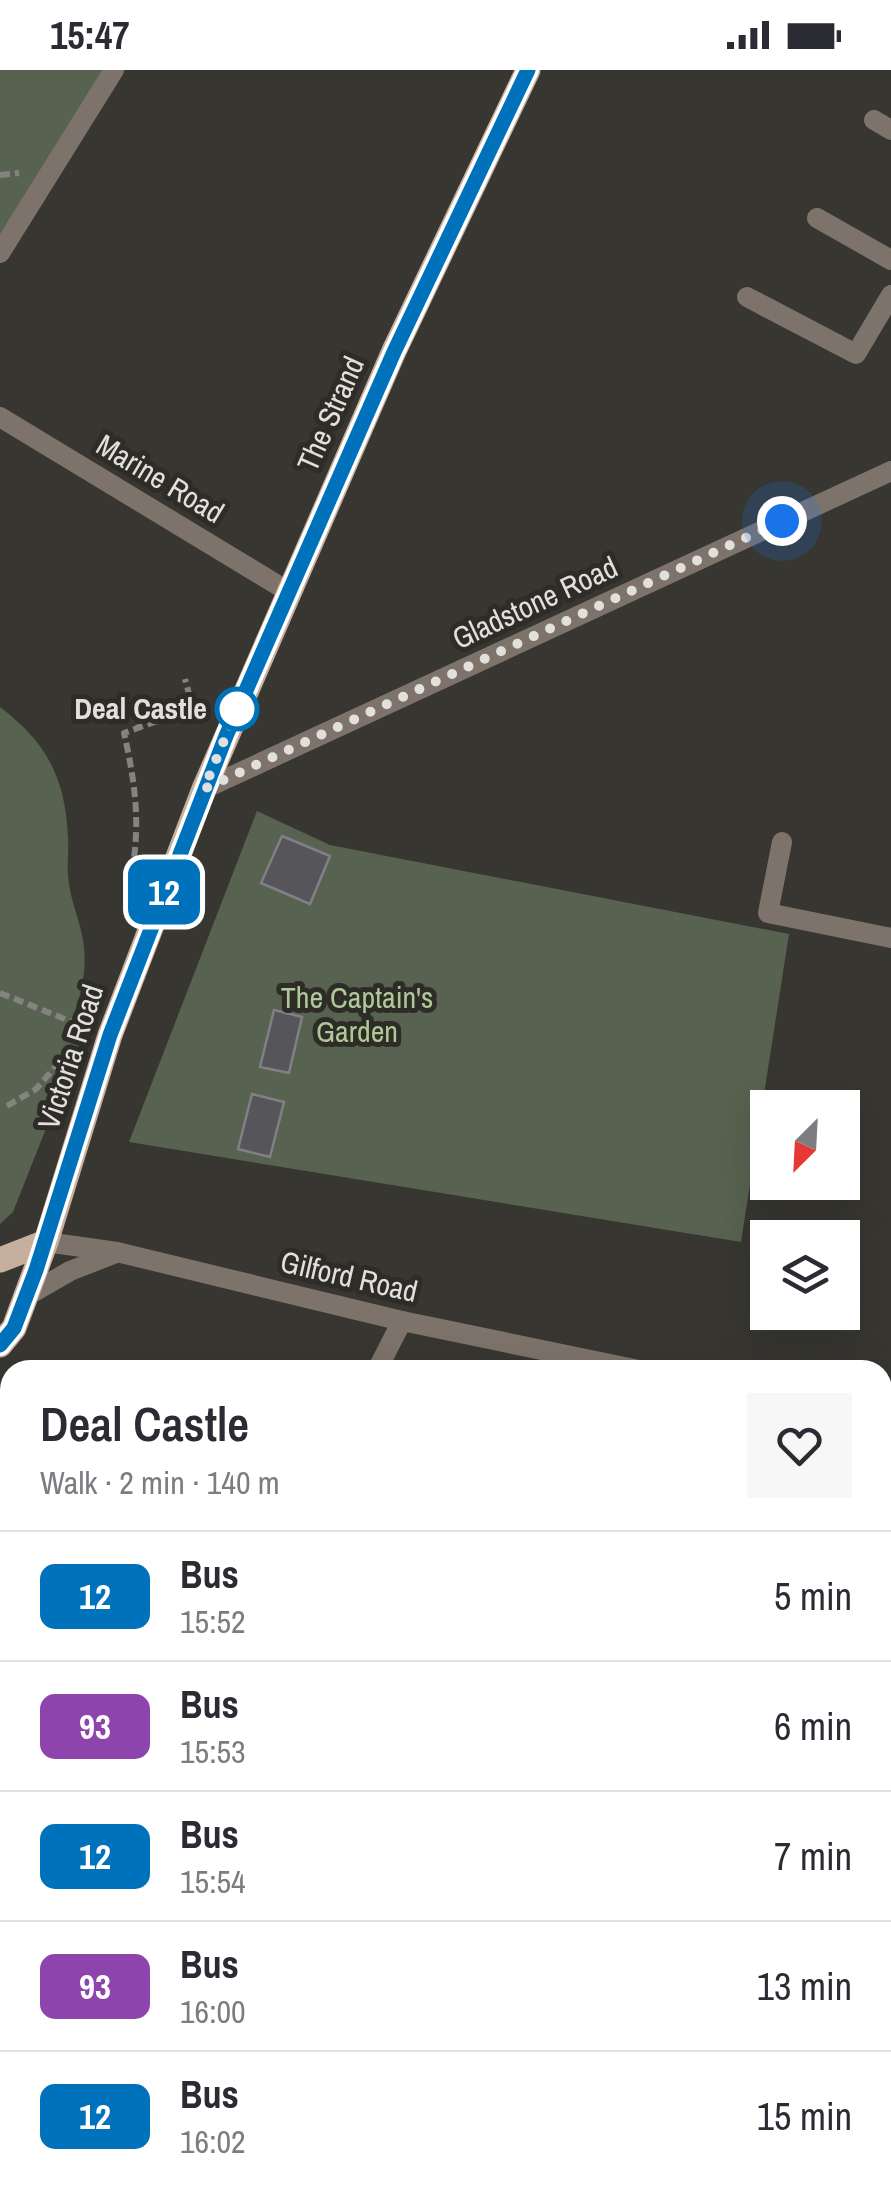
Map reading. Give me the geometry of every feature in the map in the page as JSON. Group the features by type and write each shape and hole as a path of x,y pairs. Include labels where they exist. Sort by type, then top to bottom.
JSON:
{"main road":[{"name":"The Strand","path":"204,789 394,352 528,70"},
{"name":"Victoria Road","path":"0,1345 14,1328 46,1242 110,1035 204,789"},
{"path":"0,1260 46,1242"}],"street":[{"path":"0,253 114,70"},
{"path":"817,218 891,260"},
{"path":"747,298 856,354 891,295"},
{"name":"Marine Road","path":"0,417 289,592"},
{"name":"Gladstone Road","path":"204,789 891,471"},
{"path":"782,842 768,913 891,938"},
{"name":"Gilford Road","path":"46,1242 118,1252 402,1322 590,1360"},
{"path":"25,1297 70,1270 118,1252"},
{"path":"383,1360 402,1322"}],"path":[{"path":"127,894 135,862 138,818 124,733 193,708 185,679"},
{"path":"133,710 140,727"},
{"path":"0,993 71,1022"},
{"path":"8,1106 36,1089 70,1050 76,1052 90,1043"}],"green space":[{"path":"0,70 114,70 0,253"},
{"name":"Deal Castle","path":"0,707 30,734 58,779 66,816 69,883 85,962 78,1001 63,1039 79,1045 13,1212 0,1224"},
{"name":"The Captain's Garden","path":"257,811 330,845 789,934 765,1090 750,1090 750,1184 741,1242 129,1142"}],"building":[{"path":"282,836 330,856 310,904 261,883"},
{"path":"274,1010 302,1017 289,1073 260,1067"},
{"path":"252,1094 284,1102 270,1157 238,1149"}],"bus line":[{"name":"12","path":"0,1345 14,1328 36,1270 110,1035 192,818 394,352 528,70"}],"place":[{"name":"Deal Castle","path":"237,709"}],"route":[{"path":"237,709 204,789 782,521"}]}
